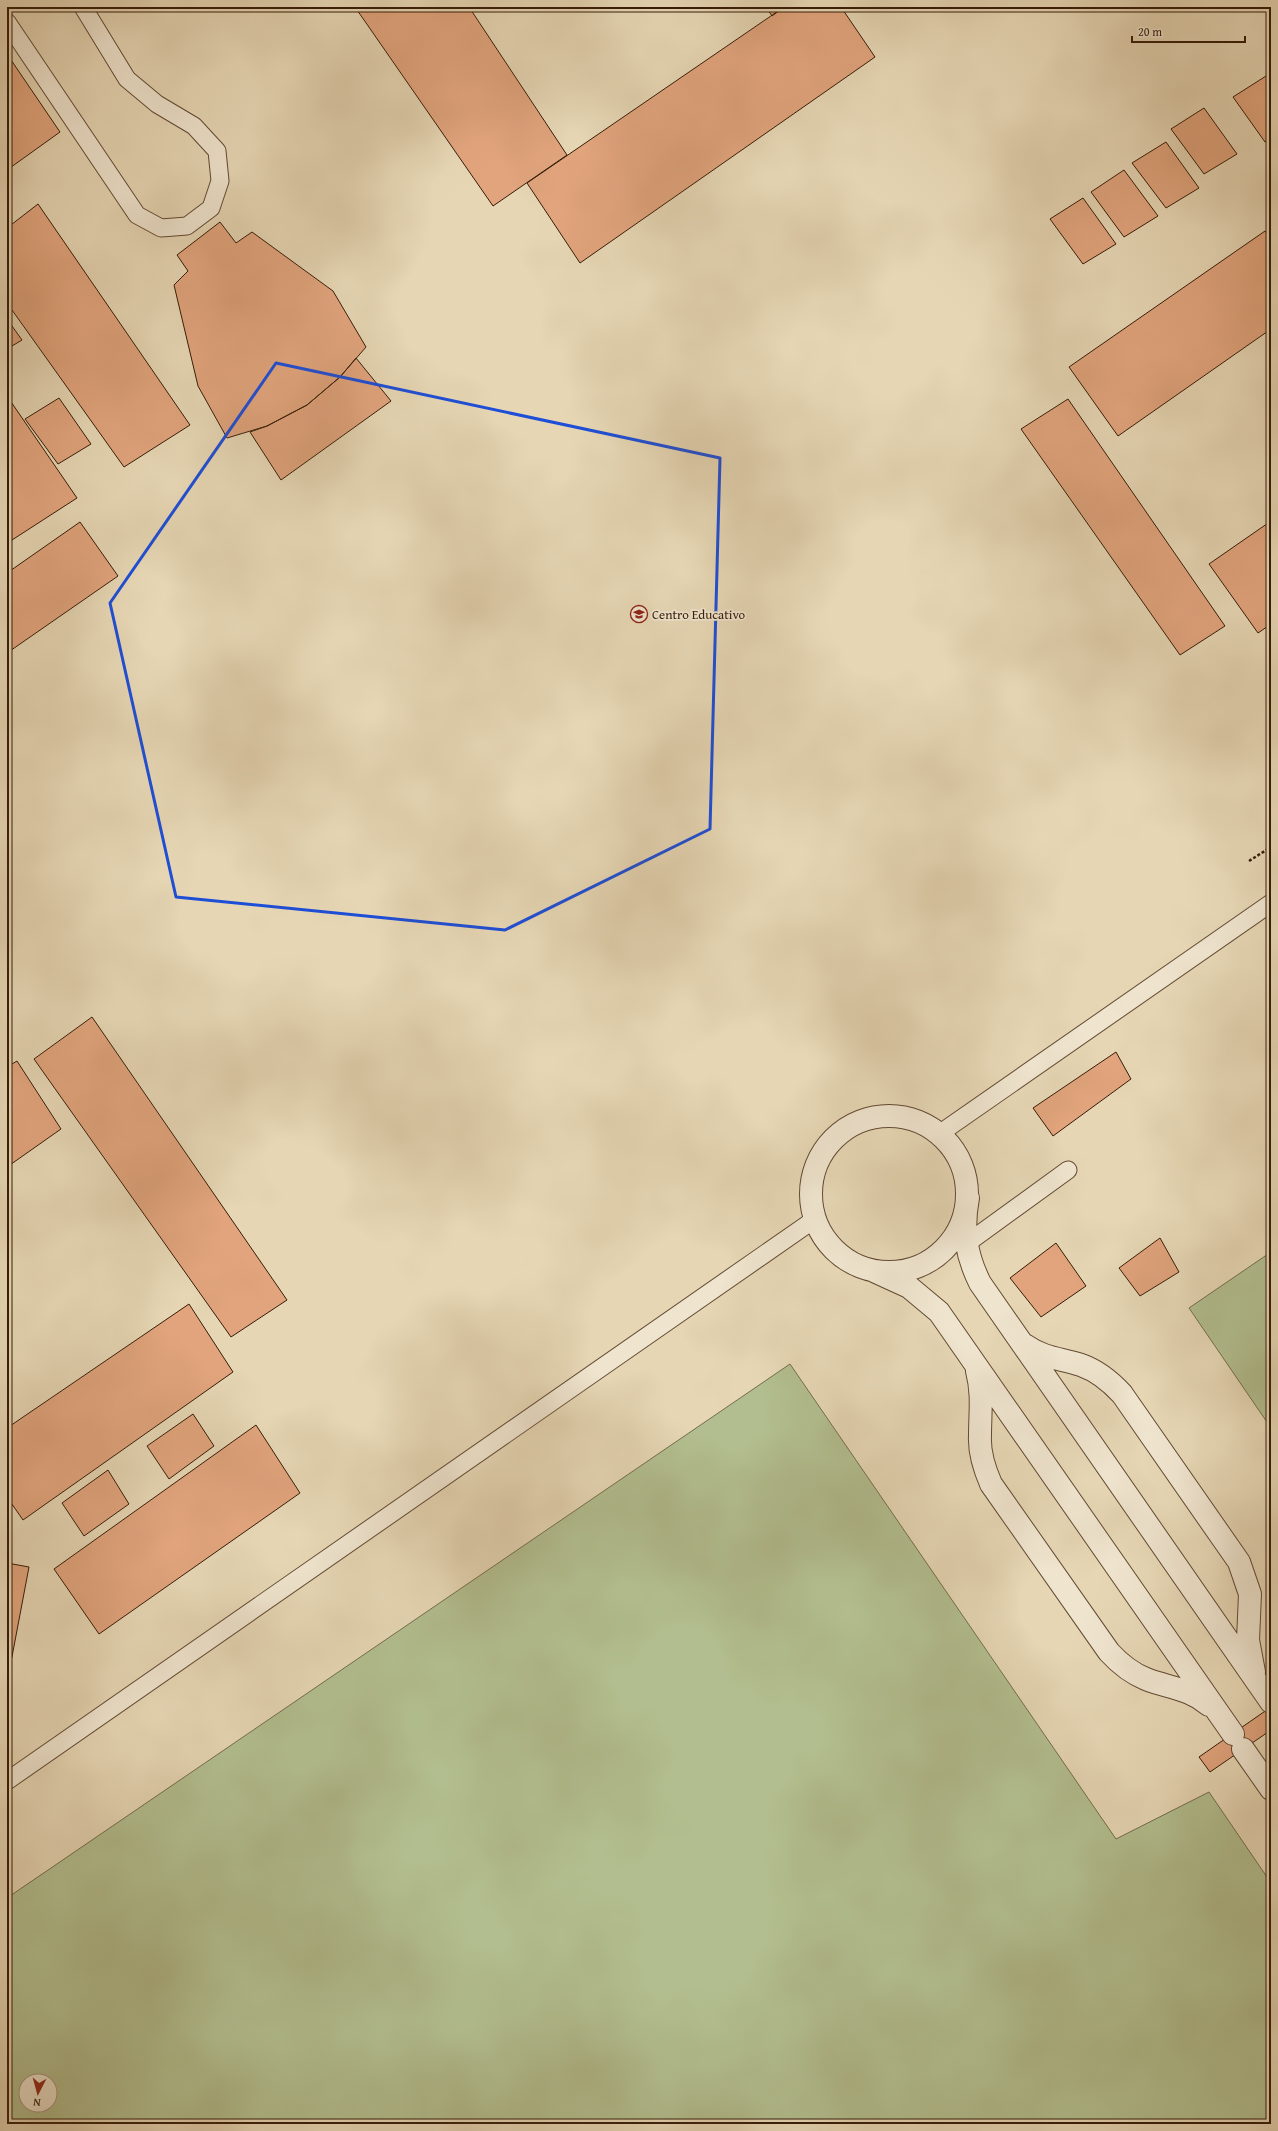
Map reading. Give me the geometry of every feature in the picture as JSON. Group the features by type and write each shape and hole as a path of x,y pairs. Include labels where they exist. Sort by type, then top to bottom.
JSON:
{"street":[{"path":"1265,1694 980,1283 971,1265 966,1244 965,1214 968,1198 965,1174 955,1152 939,1134 917,1121 894,1116 869,1119 846,1128 828,1145 816,1166 810,1192 815,1219 828,1243 849,1261 892,1278 924,1298 939,1312 1271,1789"},
{"path":"874,1271 901,1271 927,1262 948,1245 962,1222 968,1198"},
{"path":"1011,1328 1026,1346 1036,1352 1051,1358 1082,1366 1111,1382 1122,1394 1239,1562 1246,1578 1250,1594 1248,1640 1254,1671 1265,1694"},
{"path":"970,1356 981,1388 980,1436 984,1468 991,1484 1108,1652 1134,1673 1148,1680 1179,1688 1207,1704 1219,1714"}],"lane":[{"path":"7,22 137,215 162,228 187,226 211,208 220,181 216,151 194,126 157,104 127,79 83,7"},
{"path":"939,1134 1271,903"},
{"path":"966,1244 1068,1170"},
{"path":"7,1781 815,1219"}],"path":[{"path":"1249,862 1271,847"}],"highlighted area":[{"path":"276,363 720,458 710,829 505,930 176,897 110,603"}],"green space":[{"path":"1271,1252 1271,1428 1189,1308"},
{"path":"790,1364 1116,1839 1209,1792 1271,1883 1271,2124 7,2124 7,1898"}],"building":[{"path":"355,7 469,7 567,155 493,206"},
{"path":"766,7 784,7 772,16"},
{"path":"784,7 841,7 875,57 580,263 527,183"},
{"path":"7,54 60,132 7,170"},
{"path":"1266,76 1271,83 1271,139 1265,142 1233,97"},
{"path":"1204,108 1237,154 1204,174 1171,129"},
{"path":"1166,142 1199,188 1166,208 1132,163"},
{"path":"1124,170 1158,216 1124,237 1091,192"},
{"path":"1083,198 1116,244 1083,264 1050,219"},
{"path":"38,204 190,425 124,467 7,303 7,228"},
{"path":"220,222 236,243 252,232 333,291 366,347 340,377 307,405 267,426 227,438 198,386 174,285 188,271 177,255"},
{"path":"1265,231 1271,239 1271,329 1118,436 1069,367"},
{"path":"7,319 22,340 7,349"},
{"path":"356,358 391,401 281,480 250,432 267,426 307,405 340,377"},
{"path":"7,396 77,498 12,540 7,533"},
{"path":"59,398 91,444 58,464 25,419"},
{"path":"1068,399 1225,626 1180,655 1021,429"},
{"path":"1271,521 1271,624 1258,633 1209,564"},
{"path":"80,522 118,576 7,653 7,573"},
{"path":"92,1017 287,1300 231,1337 34,1059"},
{"path":"1116,1052 1131,1079 1053,1136 1033,1108"},
{"path":"17,1061 61,1129 7,1167 7,1067"},
{"path":"1160,1238 1179,1272 1140,1296 1119,1268"},
{"path":"1056,1243 1086,1286 1041,1317 1010,1278"},
{"path":"189,1304 233,1372 23,1520 7,1497 7,1428"},
{"path":"193,1414 214,1446 169,1479 147,1446"},
{"path":"256,1425 300,1493 99,1634 54,1569"},
{"path":"108,1470 129,1504 84,1536 62,1503"},
{"path":"7,1563 29,1567 7,1683"},
{"path":"1271,1707 1271,1730 1210,1772 1199,1757"}],"place":[{"name":"Centro Educativo","path":"639,614"}]}
